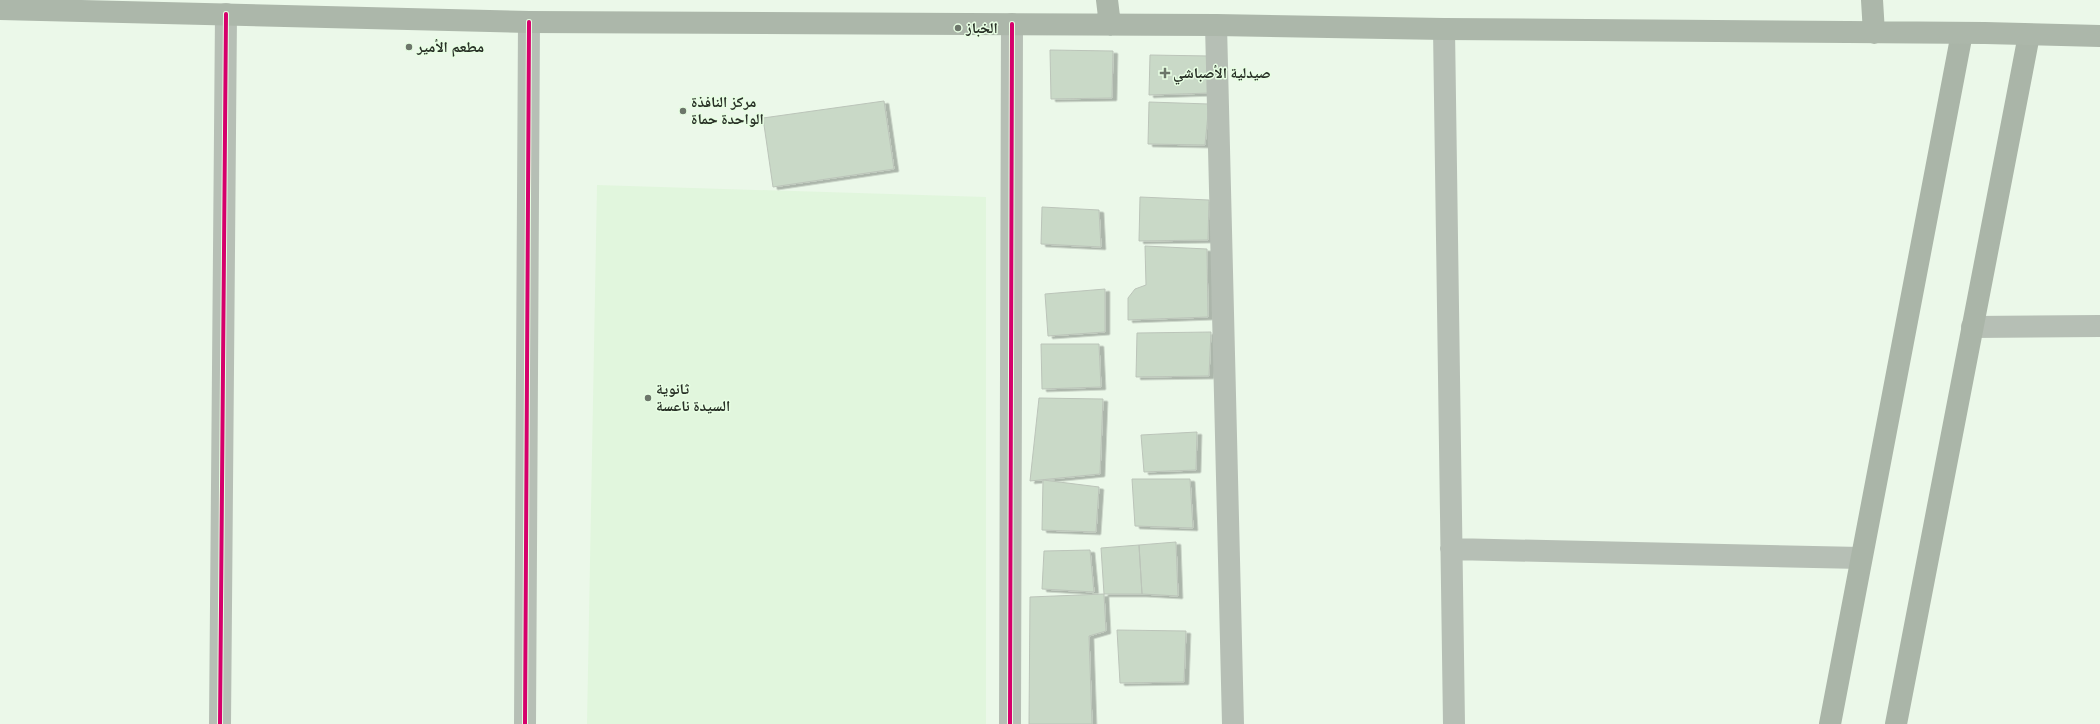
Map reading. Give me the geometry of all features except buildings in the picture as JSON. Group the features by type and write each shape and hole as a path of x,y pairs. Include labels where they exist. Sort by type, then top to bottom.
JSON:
{"main road":[{"path":"1107,0 1110,25"},
{"path":"1872,0 1874,33"},
{"path":"0,9 529,22 1216,25 1444,29 1985,33 2100,36"},
{"path":"1830,724 1962,34"},
{"path":"1896,724 2029,35"}],"street":[{"path":"220,724 226,14"},
{"path":"525,724 529,22"},
{"path":"1010,724 1012,24"},
{"path":"1216,25 1233,724"},
{"path":"1444,29 1454,724"},
{"path":"1972,327 2100,326"},
{"path":"1451,549 1861,558"}],"shaded area":[{"path":"597,185 986,197 986,724 587,724"}],"cycle path":[{"path":"220,724 226,14"},
{"path":"525,724 529,22"},
{"path":"1010,724 1012,24"}],"place":[{"name":"الخباز","path":"958,28"},
{"name":"مطعم الأمير","path":"409,47"},
{"name":"صيدلية الأصباشي","path":"1165,73"},
{"name":"مركز النافذة الواحدة حماة","path":"683,111"},
{"name":"ثانوية السيدة ناعسة","path":"648,398"}]}
